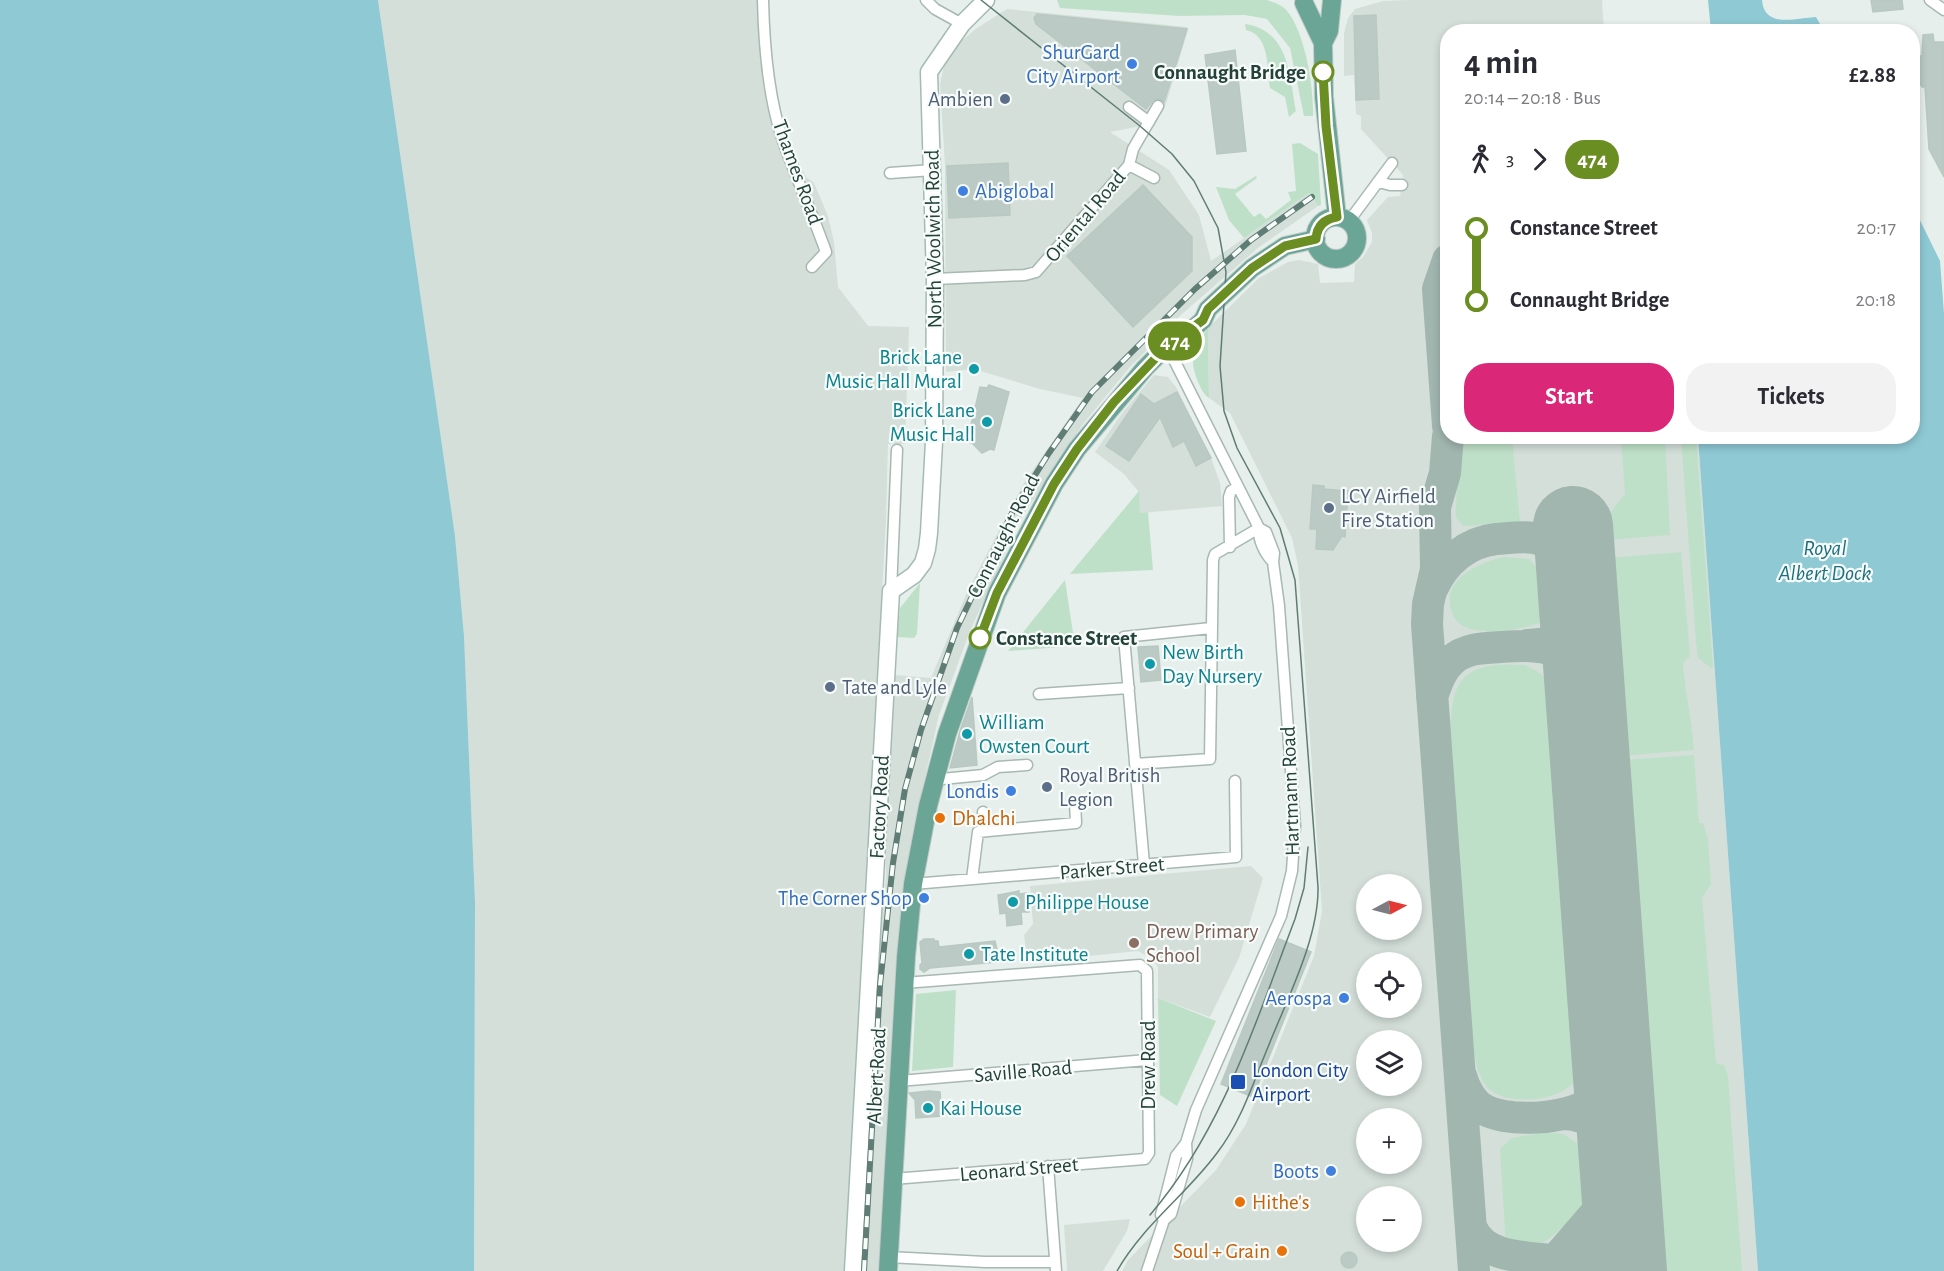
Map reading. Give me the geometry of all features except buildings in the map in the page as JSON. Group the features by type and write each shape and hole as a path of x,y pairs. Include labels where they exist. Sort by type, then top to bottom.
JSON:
{"main road":[{"path":"1299,2 1310,4 1325,0"},
{"path":"1332,0 1329,31 1323,43 1324,97 1343,219 1357,236 1352,251 1338,259 1323,254 1316,239 1316,232 1324,221 1343,219"},
{"path":"1299,2 1323,43"},
{"name":"Connaught Road","path":"913,884 947,734 985,622 997,593 1054,484 1077,449 1114,402 1167,346 1203,320 1208,309 1269,255 1285,246 1316,239"},
{"name":"Albert Road","path":"888,1264 904,983 913,884"}],"street":[{"name":"Thames Road","path":"763,0 764,40 782,138 826,252 812,267"},
{"path":"926,0 935,9 962,24"},
{"name":"North Woolwich Road","path":"891,591 914,575 927,549 934,442 935,279 929,72 962,24 986,0"},
{"path":"1930,0 1944,10"},
{"name":"Oriental Road","path":"935,279 1024,275 1036,272 1129,165 1133,149 1158,106"},
{"path":"1129,107 1149,122"},
{"path":"1343,219 1381,180 1392,163"},
{"name":"Oriental Road","path":"1129,165 1154,178"},
{"path":"890,173 933,170"},
{"path":"1381,180 1390,185 1402,185"},
{"name":"Hartmann Road","path":"1147,1271 1164,1220 1170,1214 1187,1159 1186,1143 1200,1100 1281,916 1292,871 1295,826 1280,606 1273,562 1274,553 1266,532 1259,528 1167,346"},
{"name":"Factory Road","path":"853,1271 897,450"},
{"path":"1230,547 1229,497 1231,491 1238,486"},
{"path":"1231,525 1244,538"},
{"path":"1135,764 1210,759 1213,560 1215,554 1259,528"},
{"path":"1144,864 1124,637 1211,628"},
{"path":"1038,694 1129,688"},
{"path":"936,777 942,779 983,775 998,767 1027,765"},
{"name":"Parker Street","path":"913,884 1236,857 1234,781"},
{"path":"972,879 978,832 1076,823 1075,802"},
{"path":"983,812 985,831"},
{"name":"Drew Road","path":"904,983 1140,964 1147,971 1149,1153 1145,1159"},
{"name":"Saville Road","path":"899,1081 1147,1060"},
{"name":"Leonard Street","path":"893,1179 1145,1159"},
{"path":"888,1264 985,1262 1055,1267 1048,1166"}],"shaded area":[{"path":"378,0 758,0 772,112 806,177 814,183 828,216 834,242 838,287 868,326 909,327 905,444 888,444 886,521 844,1271 474,1271 475,902 464,636 455,536"},
{"name":"London City Airport","path":"1602,0 1604,24 1440,24 1440,444 1699,444 1758,1271 1122,1271 1128,1260 1216,1170 1246,1124 1314,956 1322,911 1298,565 1292,538 1230,413 1209,398 1208,328 1259,278 1288,262 1299,260 1318,264 1320,283 1354,282 1355,264 1363,257 1372,242 1372,233 1367,220 1388,197 1400,196 1403,175 1361,129 1361,116 1356,114 1354,75 1344,76 1344,33 1348,18 1355,9 1383,1"},
{"path":"1007,9 1187,27 1166,104 1156,123 1110,132 1169,170 1199,215 1211,261 1309,193 1318,206 1258,248 1182,314 1130,367 1083,424 1020,520 970,631 939,715 904,882 896,958 879,1271 859,1271 880,928 886,878 886,828 895,675 931,678 968,590 1024,483 1083,398 1040,389 974,369 946,372 945,165 940,84 945,62 959,43 977,28"},
{"path":"1154,375 1168,377 1176,387 1211,458 1220,483 1222,506 1140,513 1138,491 1124,474 1095,452 1123,412"},
{"name":"Drew Primary School","path":"1251,866 1263,878 1239,958 1210,1017 1158,998 1158,967 1151,958 1138,951 1030,962 1027,958 1024,935 1033,924 1030,886"},
{"path":"1130,1219 1127,1231 1103,1271 1067,1271 1064,1225"}],"green space":[{"path":"1057,0 1267,0 1278,4 1287,11 1299,32 1310,76 1313,116 1304,116 1290,48 1267,19 1245,15 1180,16 1060,8"},
{"path":"1245,24 1260,28 1271,35 1285,57 1296,111 1289,117 1285,97 1270,88 1263,46 1254,33 1246,30"},
{"path":"1300,143 1318,154 1321,205 1318,206 1309,193 1244,238 1229,220 1216,187 1235,189 1256,176 1257,178 1235,194 1254,217 1260,213 1266,219 1291,200 1288,192 1296,191 1292,144"},
{"path":"1208,328 1209,398 1198,382 1193,366 1196,348"},
{"path":"1461,444 1513,444 1520,522 1464,526 1456,518"},
{"path":"1621,444 1665,444 1670,535 1607,540 1605,519 1625,494"},
{"path":"1682,444 1697,444 1713,666 1711,668 1698,658"},
{"path":"1139,491 1140,513 1148,512 1153,570 1070,574"},
{"path":"1681,552 1690,656 1683,663 1694,750 1622,756 1608,558"},
{"path":"1504,557 1529,559 1543,574 1547,620 1518,629 1495,631 1473,630 1462,626 1451,610 1452,589 1466,573 1485,563"},
{"path":"1065,580 1075,646 1008,651"},
{"path":"920,583 917,634 914,638 897,637 900,608"},
{"path":"1525,665 1553,683 1581,1067 1577,1079 1555,1095 1524,1100 1497,1094 1487,1087 1480,1075 1472,1033 1470,1033 1448,729 1457,689 1470,673 1490,666"},
{"path":"1694,755 1699,823 1703,823 1708,839 1711,884 1702,898 1716,1063 1724,1065 1728,1076 1742,1271 1659,1271 1622,760"},
{"path":"956,990 953,1067 912,1071 916,994"},
{"path":"1158,998 1216,1021 1177,1106 1160,1095"},
{"path":"1546,1132 1563,1134 1587,1149 1590,1193 1565,1224 1544,1242 1519,1249 1506,1246 1500,1149 1512,1138"}],"water":[{"path":"0,0 378,0 455,536 464,636 475,902 474,1271 0,1271"},
{"path":"1708,0 1762,0 1768,15 1775,18 1791,20 1816,17 1820,24 1710,24"},
{"name":"Royal Albert Dock","path":"1920,220 1940,261 1944,314 1944,1271 1758,1271 1699,444 1920,444"}],"taxiway":[{"path":"1440,283 1438,289 1440,316"},
{"path":"1447,444 1445,473 1435,507 1436,569 1428,604 1427,624 1474,1271"},
{"path":"1433,587 1451,561 1458,554 1476,544 1496,539 1525,537 1536,538 1553,546 1563,556 1577,581 1579,609 1575,622 1563,637 1549,643 1528,645"},
{"path":"1432,697 1442,672 1457,656 1475,649 1517,646 1543,648 1563,656 1579,676 1585,692"},
{"path":"1461,1076 1468,1093 1480,1107 1504,1116 1536,1118 1568,1113 1591,1102 1602,1088 1612,1061"},
{"path":"1564,1114 1584,1118 1599,1127 1610,1141 1619,1159"},
{"path":"1546,1271 1608,1199 1620,1170"},
{"path":"1471,1227 1480,1241 1509,1255 1565,1261 1601,1271"}],"runway":[{"path":"1573,526 1627,1271"}],"tram line":[{"path":"981,0 1140,126 1172,154 1194,181 1218,228 1226,272 1220,366 1224,411 1237,448 1280,528 1295,580 1318,887 1317,907 1308,947 1246,1102 1233,1128 1205,1168 1139,1239 1117,1271"},
{"path":"1150,1215 1176,1182 1198,1147 1235,1073 1295,919 1304,888 1308,847"}],"railway":[{"path":"864,1271 880,985 893,863 905,789 921,730 957,628 1015,507 1092,392 1195,289 1251,240 1312,197"}],"bus line":[{"name":"474","path":"980,638 997,593 1054,484 1077,449 1114,402 1167,346 1203,320 1208,309 1252,268 1285,246 1316,239 1316,232 1324,221 1337,217 1326,126 1323,72"}],"place":[{"name":"ShurGard City Airport","path":"1132,64"},
{"name":"Connaught Bridge","path":"1323,72"},
{"name":"Ambien","path":"1005,99"},
{"name":"Abiglobal","path":"963,191"},
{"name":"Brick Lane Music Hall Mural","path":"974,369"},
{"name":"Brick Lane Music Hall","path":"987,422"},
{"name":"LCY Airfield Fire Station","path":"1329,508"},
{"name":"Constance Street","path":"980,638"},
{"name":"New Birth Day Nursery","path":"1150,664"},
{"name":"Tate and Lyle","path":"830,687"},
{"name":"William Owsten Court","path":"967,734"},
{"name":"Royal British Legion","path":"1047,787"},
{"name":"Londis","path":"1011,791"},
{"name":"Dhalchi","path":"940,818"},
{"name":"The Corner Shop","path":"924,898"},
{"name":"Philippe House","path":"1013,902"},
{"name":"Drew Primary School","path":"1134,943"},
{"name":"Tate Institute","path":"969,954"},
{"name":"Aerospa","path":"1344,998"},
{"name":"London City Airport","path":"1238,1082"},
{"name":"Kai House","path":"928,1108"},
{"name":"Boots","path":"1331,1171"},
{"name":"Hithe's","path":"1240,1202"},
{"name":"Soul + Grain","path":"1282,1251"}]}
